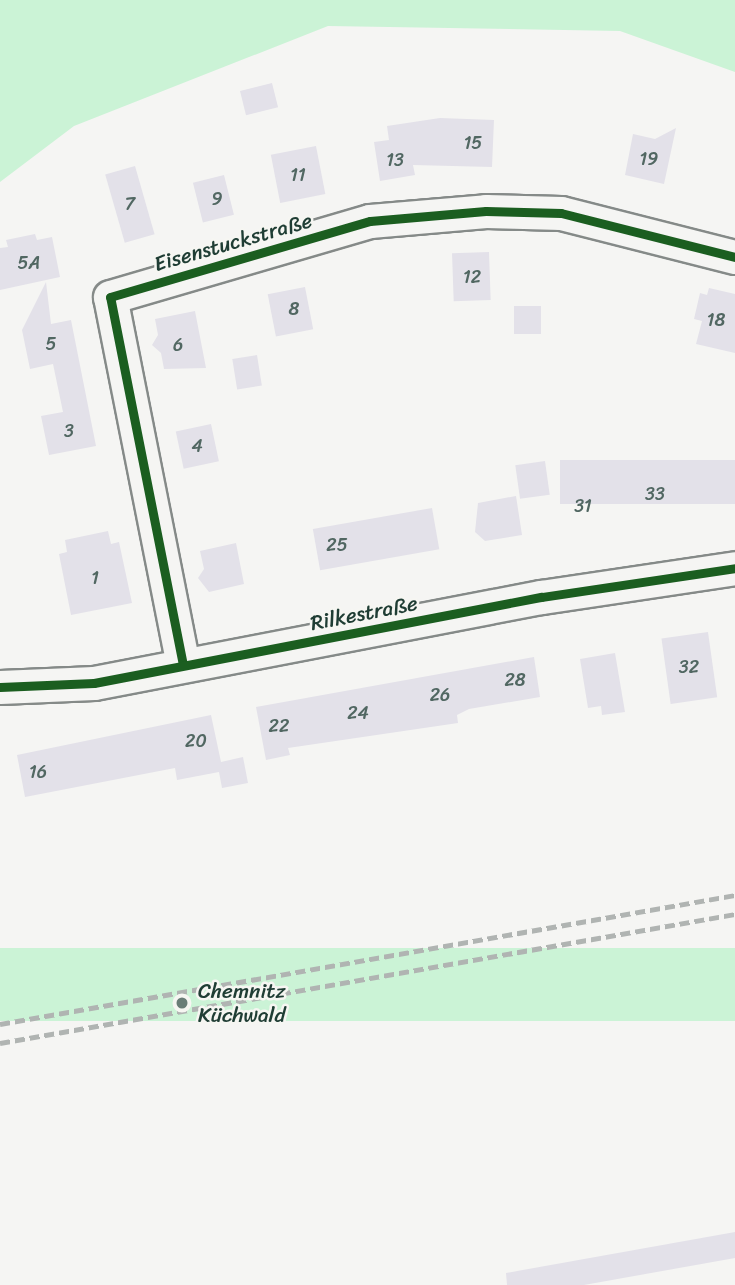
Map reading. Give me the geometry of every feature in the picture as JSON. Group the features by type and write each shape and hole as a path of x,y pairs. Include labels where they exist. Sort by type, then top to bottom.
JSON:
{"street":[{"name":"Eisenstuckstraße","path":"183,665 110,297 370,221 486,212 561,214 735,257"},
{"name":"Rilkestraße","path":"0,687 94,683 542,597 735,568"}],"green space":[{"path":"0,0 735,0 735,72 620,31 328,26 74,126 0,182"},
{"path":"0,948 735,948 735,1021 0,1021"}],"building":[{"path":"272,83 278,107 246,115 240,91"},
{"path":"440,118 494,120 492,167 413,165 415,175 380,181 374,142 389,140 387,126"},
{"path":"676,128 664,184 625,175 633,134 655,139"},
{"path":"316,146 325,194 280,203 271,155"},
{"path":"135,166 155,234 125,243 105,175"},
{"path":"224,175 234,215 203,223 193,183"},
{"path":"35,234 37,240 52,237 60,277 0,290 0,248 8,247 6,240"},
{"path":"489,252 491,300 454,301 452,253"},
{"path":"46,282 51,324 71,320 96,446 49,455 41,416 63,412 53,364 30,369 22,330"},
{"path":"305,287 313,329 276,336 268,294"},
{"path":"709,288 735,294 735,353 696,344 702,321 694,319 700,293 707,295"},
{"path":"514,306 541,306 541,334 514,334"},
{"path":"195,311 206,368 164,369 161,353 152,345 158,335 155,319"},
{"path":"257,355 262,386 237,390 232,359"},
{"path":"211,424 219,461 184,469 176,431"},
{"path":"560,460 735,460 735,504 560,504"},
{"path":"545,461 550,495 520,499 515,465"},
{"path":"516,496 522,535 485,541 475,532 478,503"},
{"path":"432,508 439,549 320,570 313,529"},
{"path":"108,531 111,544 119,542 132,603 71,615 59,554 67,552 65,540"},
{"path":"236,543 244,584 209,592 198,578 204,569 200,551"},
{"path":"708,632 717,697 671,704 661,639"},
{"path":"615,653 625,712 602,715 601,706 588,708 580,659"},
{"path":"534,657 540,697 469,709 457,715 458,723 288,748 290,755 266,760 256,707"},
{"path":"211,715 221,762 243,757 248,783 222,788 219,772 177,780 175,768 25,797 17,755"},
{"path":"735,1232 735,1258 584,1285 507,1285 506,1273"}],"railway":[{"path":"0,1024 735,895"},
{"path":"0,1043 735,914"}],"cycle path":[{"path":"183,665 110,297 370,221 486,211 561,213 735,257"},
{"path":"0,687 94,683 542,597 735,568"}],"place":[{"name":"Chemnitz Küchwald","path":"182,1003"}]}
